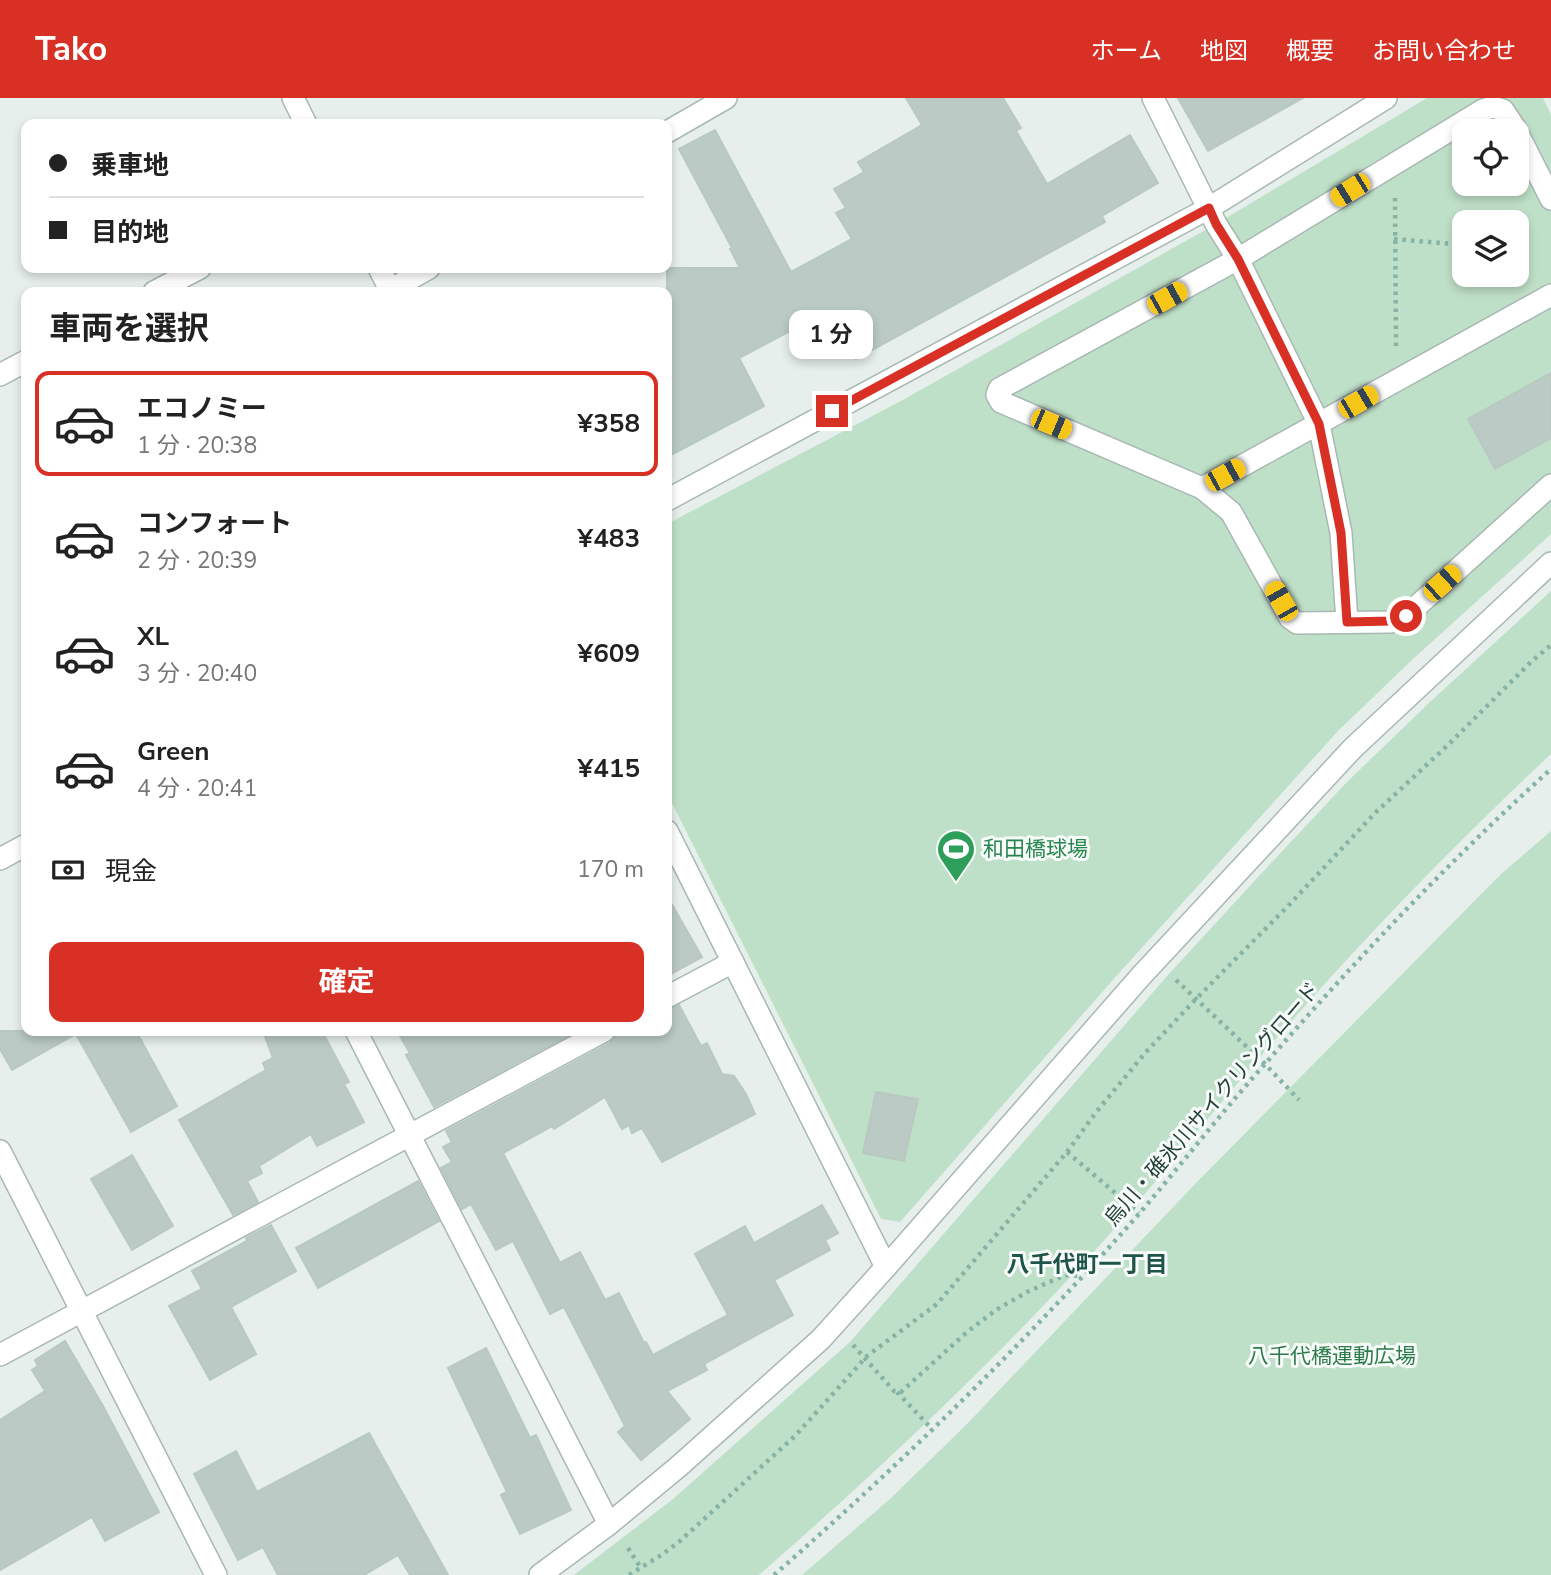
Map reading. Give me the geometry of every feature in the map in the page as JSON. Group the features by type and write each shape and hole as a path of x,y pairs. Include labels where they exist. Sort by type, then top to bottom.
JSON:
{"street":[{"path":"293,98 304,119"},
{"path":"672,129 726,98"},
{"path":"1153,98 1216,224 1238,259 1319,424 1341,533 1347,622"},
{"path":"672,496 1209,208 1386,98"},
{"path":"1468,119 1493,107 1503,110 1509,119"},
{"path":"1452,128 1238,259 999,389 997,395 1001,402 1202,488 1231,512 1290,618 1297,623 1391,621 1406,616 1551,485"},
{"path":"1529,156 1551,199"},
{"path":"164,287 190,273"},
{"path":"398,287 421,273"},
{"path":"1202,488 1551,295"},
{"path":"0,375 21,364"},
{"path":"540,1575 609,1524 678,1467 835,1324 1141,976 1353,748 1551,563"},
{"path":"672,841 886,1267"},
{"path":"0,859 21,848"},
{"path":"672,994 733,962"},
{"path":"359,1036 609,1524"},
{"path":"0,1355 595,1036"},
{"path":"0,1151 216,1575"}],"path":[{"path":"1395,162 1397,379"},
{"path":"1394,239 1452,243"},
{"path":"629,1575 680,1541 795,1436 864,1359 937,1304 1067,1152 1130,1072 1195,1000 1281,914 1375,813 1449,744 1522,669 1551,645"},
{"name":"烏川・碓氷川サイクリングロード","path":"774,1575 856,1504 1001,1363 1083,1276 1265,1064 1403,913 1551,769"},
{"path":"1195,1000 1265,1064 1299,1100"},
{"path":"1067,1152 1139,1213"},
{"path":"897,1391 901,1392 967,1332 996,1310 1065,1275 1083,1276"},
{"path":"835,1324 864,1359 933,1429"}],"green space":[{"path":"1427,98 1543,98 1551,115 1551,534 1338,731 1119,973 900,1222 881,1219 672,803 672,521 899,402 1216,224"},
{"path":"1551,591 1551,754 1435,867 1324,984 1124,1218 993,1358 901,1447 759,1575 574,1575 673,1499 850,1342 1168,975 1259,876 1346,783"},
{"name":"八千代橋運動広場","path":"1551,831 1551,1575 802,1575 890,1499 967,1424 1196,1183 1500,875"}],"building":[{"path":"906,98 1003,98 1021,128 1016,131 1047,184 1130,135 1158,183 1102,216 1105,222 856,359 826,312 739,358 764,406 672,454 672,287 667,287 667,273 672,273 672,268 740,268 679,149 715,130 791,272 852,239 836,213 846,208 834,189 864,172 858,162 922,125"},
{"path":"1178,98 1303,98 1208,151"},
{"path":"1551,373 1551,438 1495,469 1468,419"},
{"path":"672,905 702,957 672,973"},
{"path":"679,1005 701,1046 707,1043 722,1074 734,1076 755,1114 662,1162 642,1128 632,1133 629,1125 622,1129 605,1097 554,1129 552,1126 503,1153 560,1263 580,1252 605,1300 619,1293 644,1343 646,1342 653,1355 728,1315 695,1254 745,1226 754,1243 822,1205 838,1233 825,1240 830,1250 774,1280 793,1315 704,1364 707,1370 667,1391 690,1419 641,1460 618,1432 625,1426 564,1307 550,1314 513,1241 496,1250 471,1204 462,1209 441,1168 452,1162 443,1147 452,1142 446,1131 610,1043 615,1036 672,1036 672,1008"},
{"path":"0,1031 21,1031 21,1036 72,1036 12,1070 0,1049"},
{"path":"77,1036 139,1036 177,1106 131,1132"},
{"path":"265,1036 325,1036 349,1082 344,1084 364,1122 317,1146 311,1134 259,1166 262,1173 247,1181 258,1202 233,1215 179,1120 266,1070 263,1063 273,1058"},
{"path":"400,1036 568,1036 434,1107 406,1055 410,1053"},
{"path":"876,1092 918,1099 904,1161 863,1153"},
{"path":"132,1155 173,1226 132,1250 91,1179"},
{"path":"418,1181 439,1221 318,1288 296,1248"},
{"path":"271,1225 296,1271 231,1307 256,1354 210,1380 169,1306 202,1289 192,1271"},
{"path":"65,1341 159,1512 105,1541 92,1517 0,1570 0,1420 45,1391 32,1370 38,1366 35,1360"},
{"path":"486,1348 530,1438 536,1435 571,1510 520,1534 501,1495 507,1492 448,1368"},
{"path":"369,1433 448,1575 410,1575 398,1555 364,1575 278,1575 263,1547 238,1560 194,1474 236,1451 257,1492"}],"place":[{"name":"和田橋球場","path":"956,883"}],"district":[{"name":"八千代町一丁目","path":"1087,1264"}],"route":[{"path":"832,411 1209,208 1238,259 1319,424 1341,533 1347,622 1391,621 1406,616"}]}
